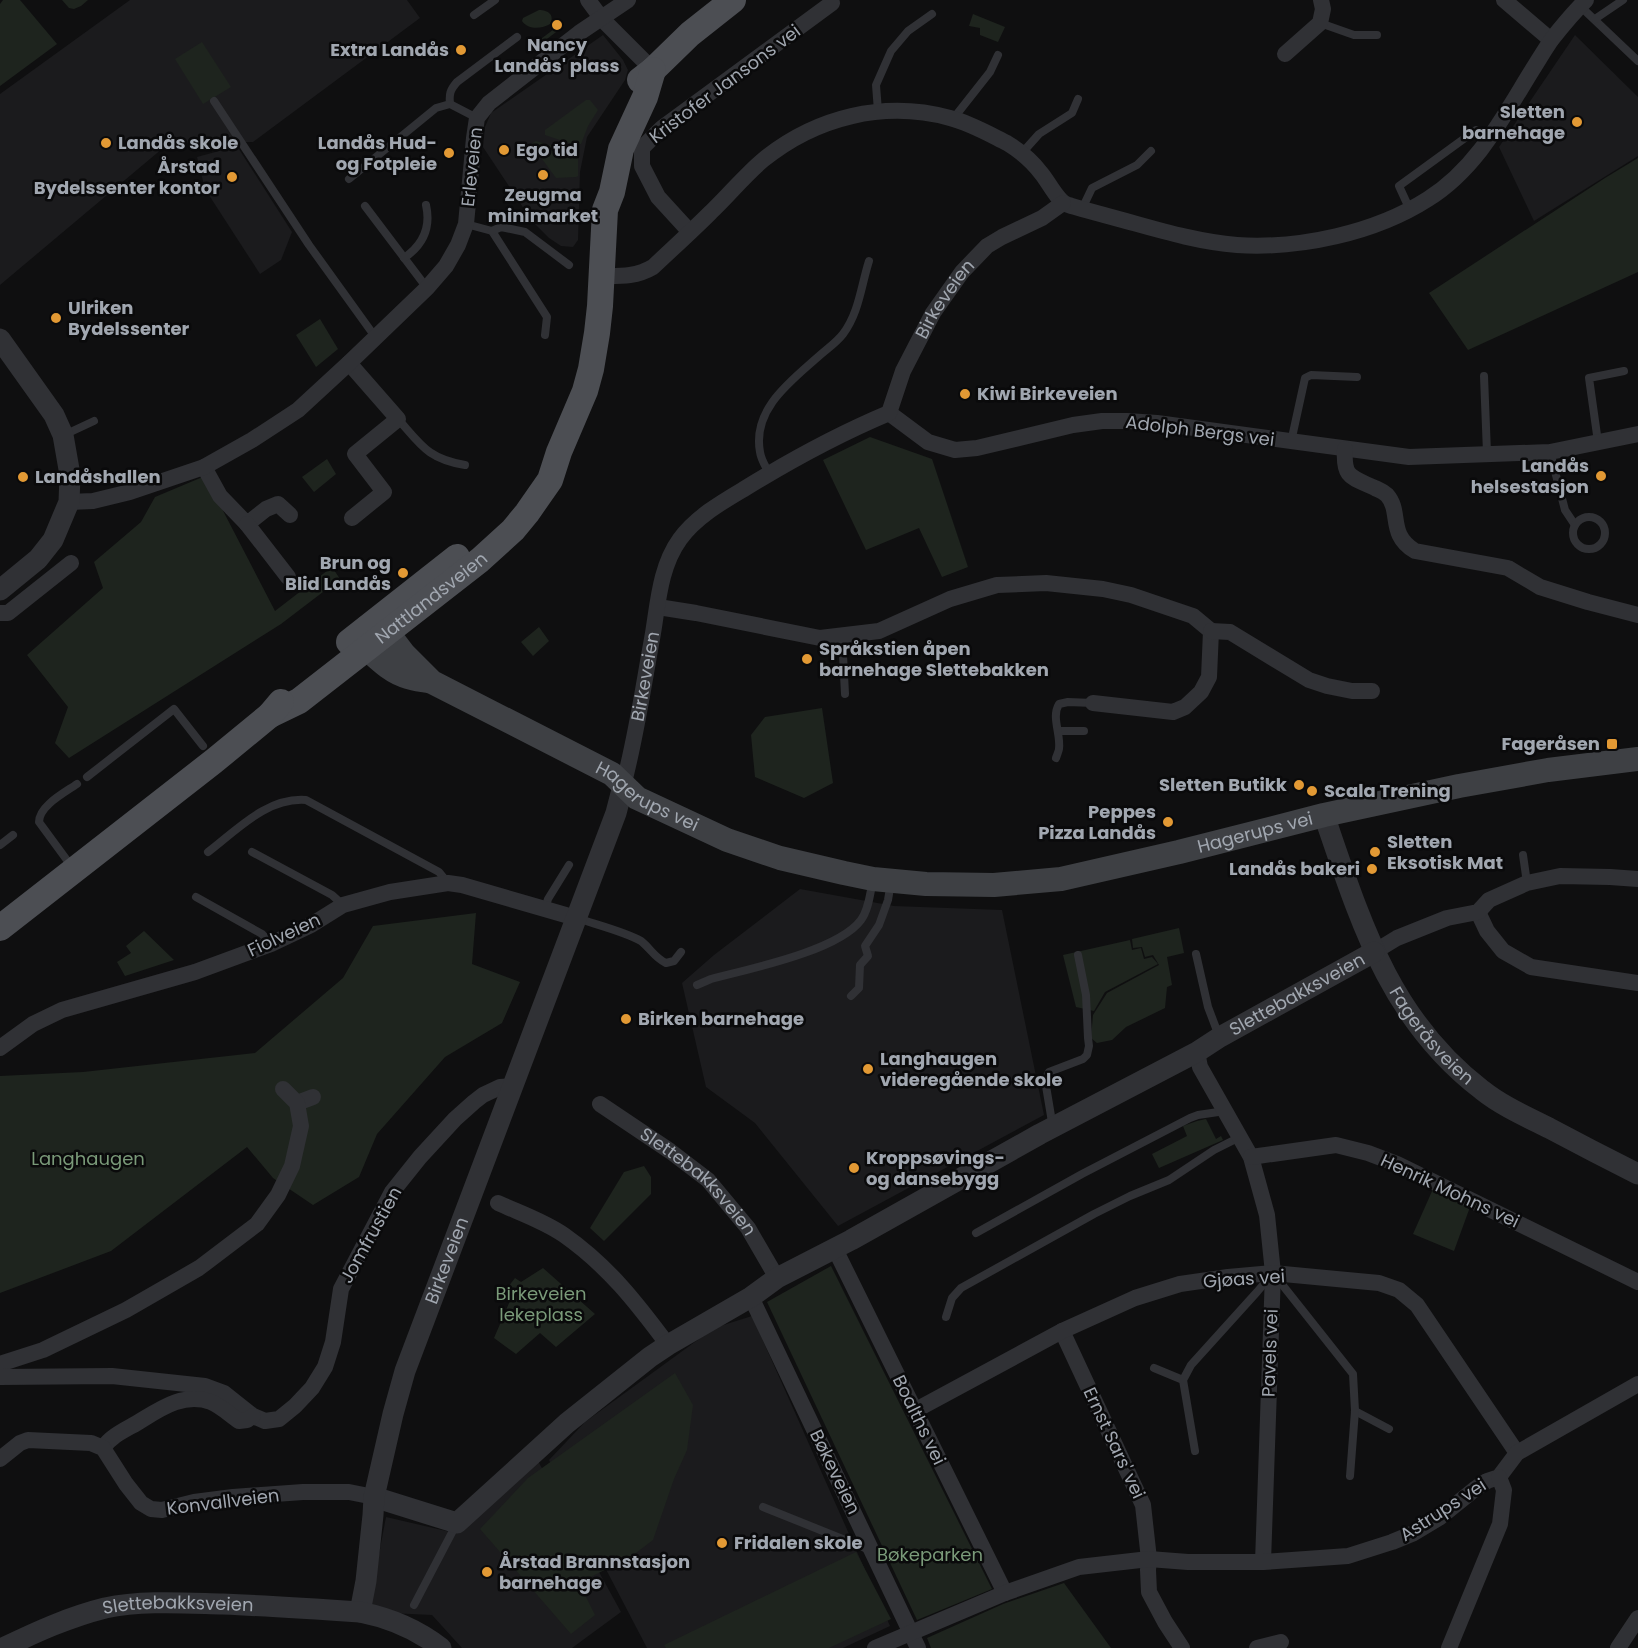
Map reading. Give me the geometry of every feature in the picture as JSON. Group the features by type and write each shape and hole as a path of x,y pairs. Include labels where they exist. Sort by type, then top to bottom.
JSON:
{"main road":[{"name":"Nattlandsveien","path":"0,928 270,715 299,701 374,636 480,560 513,530 527,513 550,480 591,369 597,333 605,210 612,192 621,149 645,97 653,70 690,34 734,0"},
{"name":"Hagerups vei","path":"374,636 404,654 432,681 612,774 638,798 727,840 780,858 882,880 926,884 994,885 1061,879 1324,815 1459,786 1548,770 1638,759"}],"street":[{"path":"588,0 602,19 653,70"},
{"name":"Erleveien","path":"69,502 93,501 130,492 204,466 252,440 298,410 376,338 446,266 458,246 466,224 477,118 489,103 579,33 628,0"},
{"path":"1285,54 1320,23 1323,9 1321,0"},
{"path":"1504,0 1551,40"},
{"name":"Kristofer Jansons vei","path":"690,232 658,197 642,166 642,148 662,128 832,3"},
{"path":"602,276 624,276 644,272 653,267 762,161 803,133 825,123 878,111 926,112 953,118 980,129 1022,153 1039,170 1064,203 1171,234 1236,245 1264,246 1346,234 1370,227 1410,210 1447,186 1462,172 1490,139 1551,40 1583,3"},
{"name":"Birkeveien","path":"360,1612 371,1537 374,1497 405,1371 616,813 632,751 662,578 680,539 717,506 769,473 849,430 889,413 903,371 933,313 962,272 987,246 1042,218 1064,203"},
{"path":"0,339 54,415 63,435 70,475 69,502 53,540 38,559 0,590"},
{"path":"349,363 398,419 356,454 384,492 352,518"},
{"name":"Adolph Bergs vei","path":"889,413 928,442 955,450 976,448 1073,425 1127,421 1157,423 1409,457 1550,452 1638,434"},
{"path":"1344,449 1346,471 1352,477 1388,496 1399,534 1408,547 1415,551 1508,568 1540,587 1638,615"},
{"path":"204,466 220,496 247,524 288,577"},
{"path":"247,524 266,509 278,504 290,515"},
{"path":"0,613 8,613 14,609 70,563"},
{"path":"658,607 820,638 879,631 950,598 997,585 1046,583 1103,589 1131,595 1193,616 1211,631 1230,632 1309,680 1351,695 1372,691"},
{"path":"1093,703 1173,712 1185,707 1201,692 1209,677 1211,631"},
{"name":"Fageråsveien","path":"1324,815 1363,927 1394,991 1414,1022 1444,1056 1482,1091 1516,1111 1637,1171"},
{"path":"1374,951 1397,938 1447,918 1478,912 1489,900 1527,883 1560,876 1638,879"},
{"name":"Fiolveien","path":"0,1048 33,1024 62,1010 195,972 271,944 311,925 344,905 390,892 448,883 576,918"},
{"path":"1478,912 1486,931 1503,951 1531,967 1638,983"},
{"name":"Slettebakksveien","path":"457,1523 567,1423 668,1345 751,1297 777,1278 1197,1052 1374,951"},
{"name":"Pavels vei","path":"1197,1052 1200,1067 1251,1157 1267,1215 1273,1273 1263,1562"},
{"name":"Jomfrustien","path":"253,1416 265,1421 279,1419 312,1388 325,1367 333,1342 341,1289 392,1192 420,1156 455,1119 483,1095 500,1087 513,1086"},
{"path":"0,1364 43,1350 126,1310 200,1268 257,1224 278,1195 292,1166 301,1126 297,1103 283,1089"},
{"path":"297,1103 313,1096"},
{"name":"Slettebakksveien","path":"600,1104 670,1150 708,1180 748,1228 777,1278"},
{"name":"Henrik Mohns vei","path":"1251,1157 1336,1145 1368,1153 1397,1164 1638,1282"},
{"path":"498,1203 536,1219 563,1234 606,1268 636,1302 668,1345"},
{"name":"Boalths vei","path":"834,1247 1005,1593"},
{"name":"Gjøas vei","path":"915,1412 1062,1331 1135,1298 1180,1284 1273,1273 1379,1284 1400,1290 1417,1305 1517,1453"},
{"name":"Bøkeveien","path":"751,1297 914,1641"},
{"name":"Ernst Sars' vei","path":"1062,1331 1143,1505 1149,1559"},
{"path":"0,1377 112,1376 205,1386 224,1393 253,1416 247,1420 238,1421 213,1403 195,1398 180,1400 167,1404 113,1437 103,1448 92,1443 28,1440 20,1443 0,1459"},
{"name":"Astrups vei","path":"875,1648 914,1641 1005,1593 1079,1567 1149,1559 1188,1562 1263,1562 1348,1556 1392,1542 1414,1533 1439,1518 1481,1485 1499,1477 1517,1453 1638,1384"},
{"name":"Konvallveien","path":"103,1448 141,1503 152,1509 162,1510 194,1502 233,1497 303,1492 349,1492 374,1497"},
{"path":"1449,1648 1500,1524 1504,1490 1499,1477"},
{"path":"374,1497 457,1523"},
{"path":"1149,1559 1149,1592 1182,1648"},
{"name":"Slettebakksveien","path":"3,1648 72,1617 107,1608 147,1603 360,1612 381,1616 412,1629 441,1648"},
{"path":"1618,1648 1638,1618"},
{"path":"24,1648 46,1627"},
{"path":"1257,1648 1281,1642"}],"lane":[{"path":"474,15 495,0"},
{"path":"1595,19 1623,0"},
{"path":"1583,3 1595,19 1638,61"},
{"path":"878,111 876,85 891,51 908,31 932,14"},
{"path":"1320,23 1354,34 1377,35"},
{"path":"450,104 451,88 517,37"},
{"path":"953,118 990,72 998,55"},
{"path":"1022,153 1039,134 1072,113 1078,99"},
{"path":"214,101 309,245 376,338"},
{"path":"349,179 436,108 450,104 477,118"},
{"path":"1410,210 1399,186 1476,130 1490,139"},
{"path":"1082,209 1092,189 1137,165 1151,151"},
{"path":"404,258 416,248 427,230 426,205"},
{"path":"365,206 427,288"},
{"path":"466,224 492,231 547,317 545,335"},
{"path":"492,231 501,226 525,232 569,265"},
{"path":"769,473 760,453 760,424 782,390 842,335 853,318 869,261"},
{"path":"1598,442 1589,378 1624,371"},
{"path":"1291,442 1305,378 1311,375 1357,377"},
{"path":"1484,376 1487,453"},
{"path":"398,419 429,454 451,463 465,465"},
{"path":"63,435 94,421"},
{"path":"1550,452 1566,510 1575,525"},
{"path":"842,635 845,693"},
{"path":"1056,759 1059,749 1055,714 1059,704 1093,703"},
{"path":"87,777 174,709 203,746"},
{"path":"1058,731 1084,731"},
{"path":"74,870 39,822 39,815 43,809 77,784"},
{"path":"208,852 266,808 299,799 306,800 439,872 448,883"},
{"path":"0,845 13,835"},
{"path":"252,852 332,895 344,905"},
{"path":"1523,855 1527,883"},
{"path":"545,909 548,899 569,865"},
{"path":"697,985 829,944 856,926 882,880"},
{"path":"851,996 859,988 860,964 868,956 865,946 879,926 888,900 882,880"},
{"path":"196,897 262,934 271,944"},
{"path":"576,918 634,938 648,947 659,960 666,963 674,961 681,952"},
{"name":"Slettebakksveien","path":"1196,954 1208,1004 1220,1037"},
{"path":"1053,1128 1045,1080 1047,1075 1049,1072 1083,1059 1087,1055 1089,1046 1086,995 1078,955"},
{"path":"976,1233 1190,1118 1226,1111"},
{"path":"946,1317 952,1298 961,1288 1094,1214 1169,1180 1240,1137"},
{"path":"1195,1451 1182,1380 1191,1365 1273,1273 1353,1374 1355,1411 1350,1476"},
{"path":"1154,1368 1182,1380"},
{"path":"1355,1411 1389,1429"},
{"path":"763,1507 873,1552"},
{"path":"414,1605 457,1523"}],"shaded area":[{"name":"Landås skole","path":"130,0 407,0 420,18 253,142 169,143 0,285 0,94"},
{"path":"603,35 628,70 625,80 587,137 580,172 578,240 573,247 561,246 532,221 483,147 485,127 491,113"},
{"name":"Sletten barnehage","path":"1575,35 1638,97 1638,156 1534,221 1499,147"},
{"path":"237,146 292,232 281,260 260,274 205,189 197,157"},
{"name":"Langhaugen videregående skole","path":"800,889 894,906 1002,910 1044,1115 838,1226 755,1123 706,1087 682,983 714,955"},
{"name":"Fridalen skole","path":"752,1316 890,1626 843,1648 647,1648 549,1460 585,1422 714,1328"},
{"name":"Årstad Brannstasjon barnehage","path":"538,1461 621,1612 572,1648 462,1648 432,1615 368,1612 386,1517 455,1533"}],"green space":[{"path":"3,0 20,0 57,44 0,86 0,4"},
{"path":"62,0 88,0 74,9 69,8"},
{"path":"539,10 550,14 552,18 550,24 535,28 522,21 523,18"},
{"path":"973,14 1005,27 998,42 980,35 980,28 969,26"},
{"path":"562,23 564,26 531,51 529,48"},
{"path":"202,42 231,87 203,104 175,59"},
{"path":"586,100 590,100 598,110 581,144 575,145 545,135 545,130"},
{"path":"536,141 577,153 578,176 556,178 531,144"},
{"path":"1638,158 1638,272 1468,350 1429,293"},
{"path":"320,319 338,349 316,367 296,335"},
{"path":"870,437 932,459 968,567 942,577 919,528 866,550 823,460"},
{"path":"327,459 336,474 314,492 302,477"},
{"path":"205,476 275,611 332,567 340,579 281,624 69,758 55,743 68,707 27,655 103,588 94,562 141,522 155,497"},
{"path":"539,627 549,641 533,656 521,642"},
{"path":"822,708 833,783 804,798 755,777 751,735 765,717"},
{"name":"Langhaugen","path":"476,913 472,964 520,982 502,1023 445,1057 377,1134 359,1177 313,1205 273,1178 247,1147 111,1251 0,1293 0,1076 83,1072 255,1053 343,978 373,926"},
{"path":"1179,928 1184,953 1167,957 1172,985 1167,987 1165,1008 1126,1027 1112,1040 1097,1043 1091,1038 1093,1015 1107,993 1159,965 1153,955 1145,957 1142,947 1133,948 1132,939"},
{"path":"144,931 174,960 125,976 117,962 131,953 126,946"},
{"path":"1130,940 1132,950 1141,948 1144,959 1152,957 1158,964 1105,992 1094,1011 1076,1007 1063,955"},
{"path":"1206,1119 1216,1139 1221,1136 1223,1140 1159,1168 1152,1154 1187,1136 1183,1126"},
{"path":"644,1166 651,1177 651,1194 604,1241 590,1228 624,1172"},
{"path":"1433,1189 1470,1207 1454,1251 1413,1234"},
{"name":"Bøkeparken","path":"831,1266 992,1589 917,1620 767,1302"},
{"name":"Birkeveien lekeplass","path":"543,1268 595,1314 556,1347 540,1333 516,1354 494,1338 512,1296 505,1291 515,1278 521,1282"},
{"path":"675,1373 693,1405 687,1450 674,1479 653,1540 632,1556 579,1583 595,1615 571,1634 480,1529 528,1478"},
{"path":"856,1552 891,1619 829,1648 666,1648 664,1645"},
{"path":"1064,1583 1111,1648 931,1648 927,1638 1003,1604"}],"place":[{"name":"Nancy Landås' plass","path":"557,25"},
{"name":"Extra Landås","path":"461,50"},
{"name":"Sletten barnehage","path":"1577,122"},
{"name":"Landås skole","path":"106,143"},
{"name":"Ego tid","path":"504,150"},
{"name":"Landås Hud- og Fotpleie","path":"449,153"},
{"name":"Zeugma minimarket","path":"543,175"},
{"name":"Årstad Bydelssenter kontor","path":"232,177"},
{"name":"Ulriken Bydelssenter","path":"56,318"},
{"name":"Kiwi Birkeveien","path":"965,394"},
{"name":"Landås helsestasjon","path":"1601,476"},
{"name":"Landåshallen","path":"23,477"},
{"name":"Brun og Blid Landås","path":"403,573"},
{"name":"Språkstien åpen barnehage Slettebakken","path":"807,659"},
{"name":"Fageråsen","path":"1612,744"},
{"name":"Sletten Butikk","path":"1299,785"},
{"name":"Scala Trening","path":"1312,791"},
{"name":"Peppes Pizza Landås","path":"1168,822"},
{"name":"Sletten Eksotisk Mat","path":"1375,852"},
{"name":"Landås bakeri","path":"1372,869"},
{"name":"Birken barnehage","path":"626,1019"},
{"name":"Langhaugen videregående skole","path":"868,1069"},
{"name":"Kroppsøvings- og dansebygg","path":"854,1168"},
{"name":"Fridalen skole","path":"722,1543"},
{"name":"Årstad Brannstasjon barnehage","path":"487,1572"}]}
